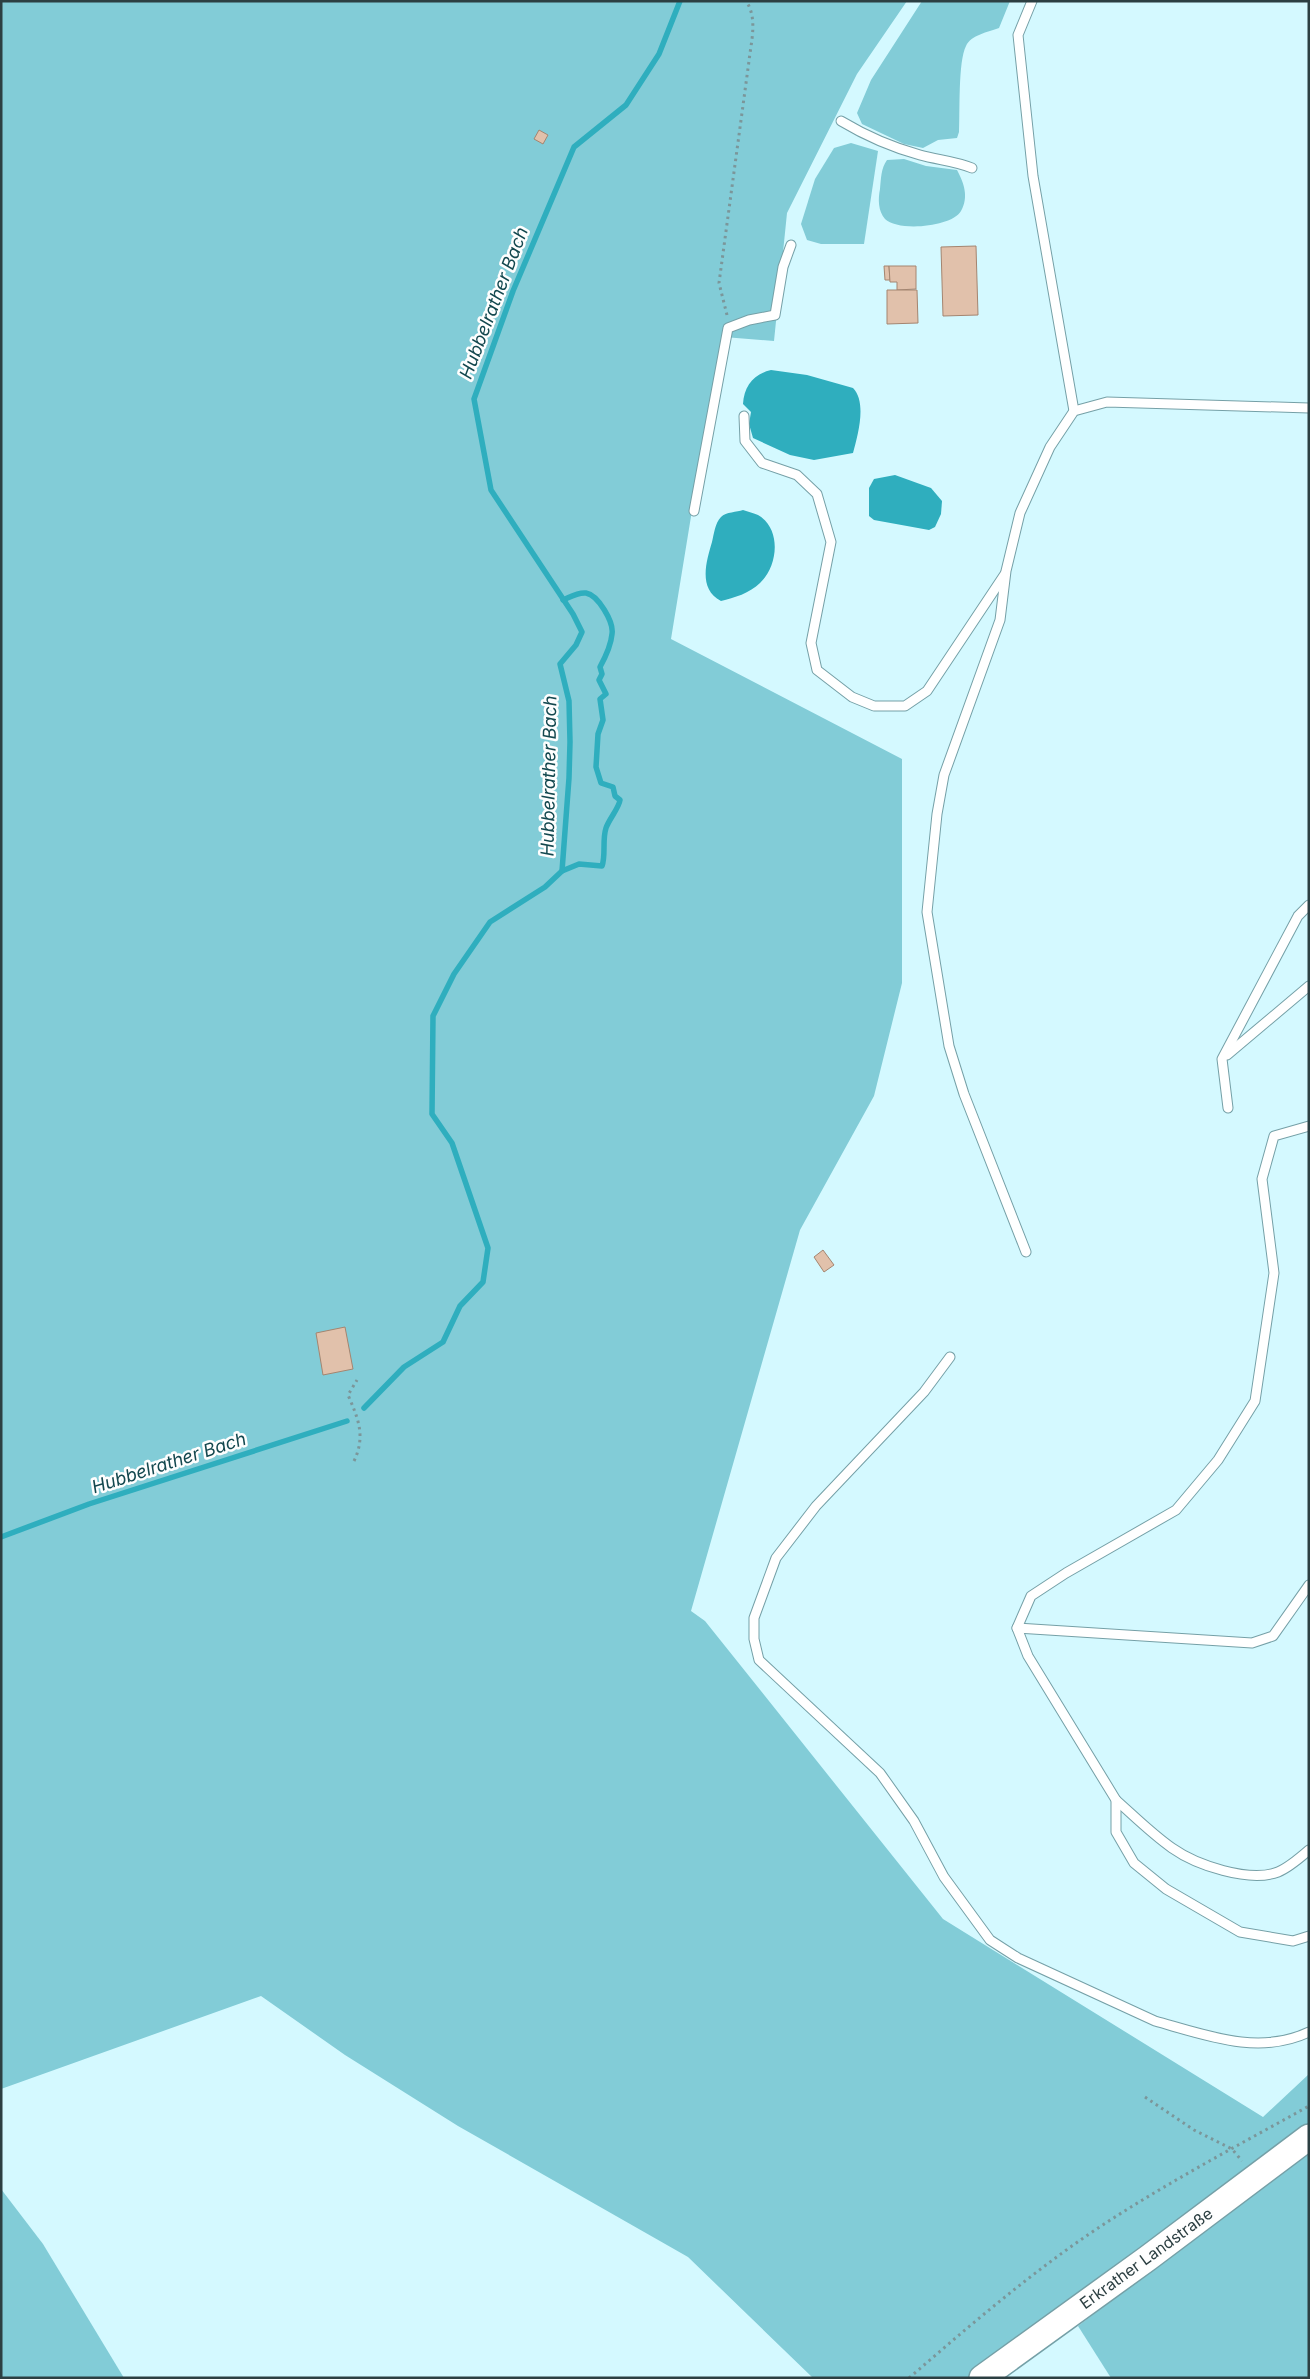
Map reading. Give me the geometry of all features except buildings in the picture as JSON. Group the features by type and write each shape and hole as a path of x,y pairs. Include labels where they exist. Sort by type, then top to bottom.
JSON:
{"street":[{"name":"Erkrather Landstraße","path":"982,2378 1148,2258 1309,2137"}],"lane":[{"path":"1032,1 1018,35 1033,176 1074,411"},
{"path":"841,121 868,137 887,145 954,161 972,168"},
{"path":"694,512 728,328 749,320 775,315 783,267 791,245"},
{"path":"1026,1252 964,1094 948,1046 927,912 937,814 944,775 1000,620 1006,571 1020,513 1050,447 1074,411 1108,402 1309,408"},
{"path":"744,416 745,441 762,463 797,475 817,494 831,542 811,643 817,670 852,697 874,706 905,706 928,691 1006,571"},
{"path":"1228,1108 1222,1059 1298,916 1309,905"},
{"path":"1222,1059 1309,986"},
{"path":"1309,1126 1274,1136 1262,1178 1274,1273 1255,1401 1218,1460 1176,1510 1066,1573 1031,1596 1018,1628 1028,1656 1116,1800 1172,1848 1196,1862 1236,1874 1256,1876 1278,1872 1309,1850"},
{"path":"950,1358 924,1392 816,1506 776,1558 754,1618 754,1639 759,1660 880,1774 914,1821 944,1877 990,1940 1018,1958 1155,2021 1234,2041 1260,2044 1294,2039 1309,2032"},
{"path":"1018,1628 1252,1643 1273,1636 1309,1585"},
{"path":"1116,1800 1116,1832 1134,1863 1166,1889 1240,1932 1292,1941 1309,1936"}],"path":[{"path":"728,328 726,308 719,283 740,136 753,24 751,9 746,1"},
{"path":"354,1460 359,1450 360,1422 348,1395 357,1380"},
{"path":"1145,2097 1194,2130 1232,2149"},
{"path":"909,2378 997,2302 1058,2256 1115,2217 1309,2106"}],"shaded area":[{"path":"1,1 907,1 857,74 787,213 774,341 724,337 711,394 671,639 902,759 902,983 874,1096 800,1230 691,1611 705,1621 943,1919 1263,2117 1309,2074 1309,2124 969,2378 813,2378 688,2257 458,2126 345,2055 261,1996 1,2089"},
{"path":"922,1 1010,1 999,28 972,39 968,42 963,53 959,132 957,138 938,140 923,148 904,144 862,124 857,113 871,80"},
{"path":"851,143 878,151 864,244 821,244 807,240 801,224 815,179 834,148"},
{"path":"904,159 926,166 957,170 962,180 965,201 961,211 956,216 947,221 924,226 901,225 885,219 880,209 879,201 884,166 887,160"},
{"path":"771,370 807,375 853,388 860,402 860,419 853,453 814,460 790,455 753,438 749,424 751,412 743,404 745,392 755,378"},
{"path":"895,475 931,488 942,501 941,514 935,527 929,530 874,520 869,516 869,488 874,479"},
{"path":"743,510 758,515 766,521 774,538 774,558 766,576 756,587 742,595 721,601 709,590 706,582 706,566 717,522 726,514"},
{"path":"1309,2151 1309,2378 1111,2378 1078,2326"},
{"path":"1,2189 43,2244 124,2378 1,2378"}],"waterway":[{"name":"Hubbelrather Bach","path":"364,1408 404,1367 443,1342 460,1306 483,1282 488,1248 452,1143 432,1114 433,1016 454,974 490,922 545,887 562,871 570,742 569,701 560,664 576,645 582,632 573,614 491,490 474,399 513,291 574,147 626,105 659,54 680,1"},
{"path":"562,871 579,864 602,866 606,828 620,800 615,796 613,787 601,783 596,767 598,734 603,720 600,699 606,694 599,680 602,674 600,667 611,643 612,629 608,616 591,595 580,593 563,600"},
{"name":"Hubbelrather Bach","path":"1,1537 89,1504 347,1421"}]}
